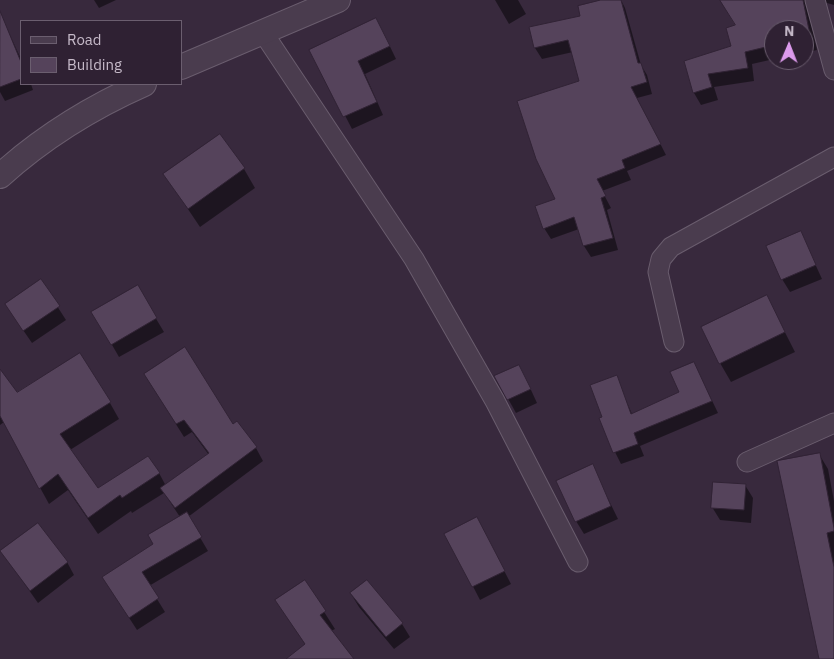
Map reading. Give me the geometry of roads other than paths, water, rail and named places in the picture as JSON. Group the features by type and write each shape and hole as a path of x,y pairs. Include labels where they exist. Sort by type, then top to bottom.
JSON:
{"street":[{"path":"182,67 264,34 338,0"},
{"path":"815,0 834,70"},
{"path":"264,34 414,259 495,401 578,562"},
{"path":"0,176 18,159 103,102 142,85"},
{"path":"674,342 658,272 661,259 671,247 834,157"},
{"path":"747,462 834,423"}]}
